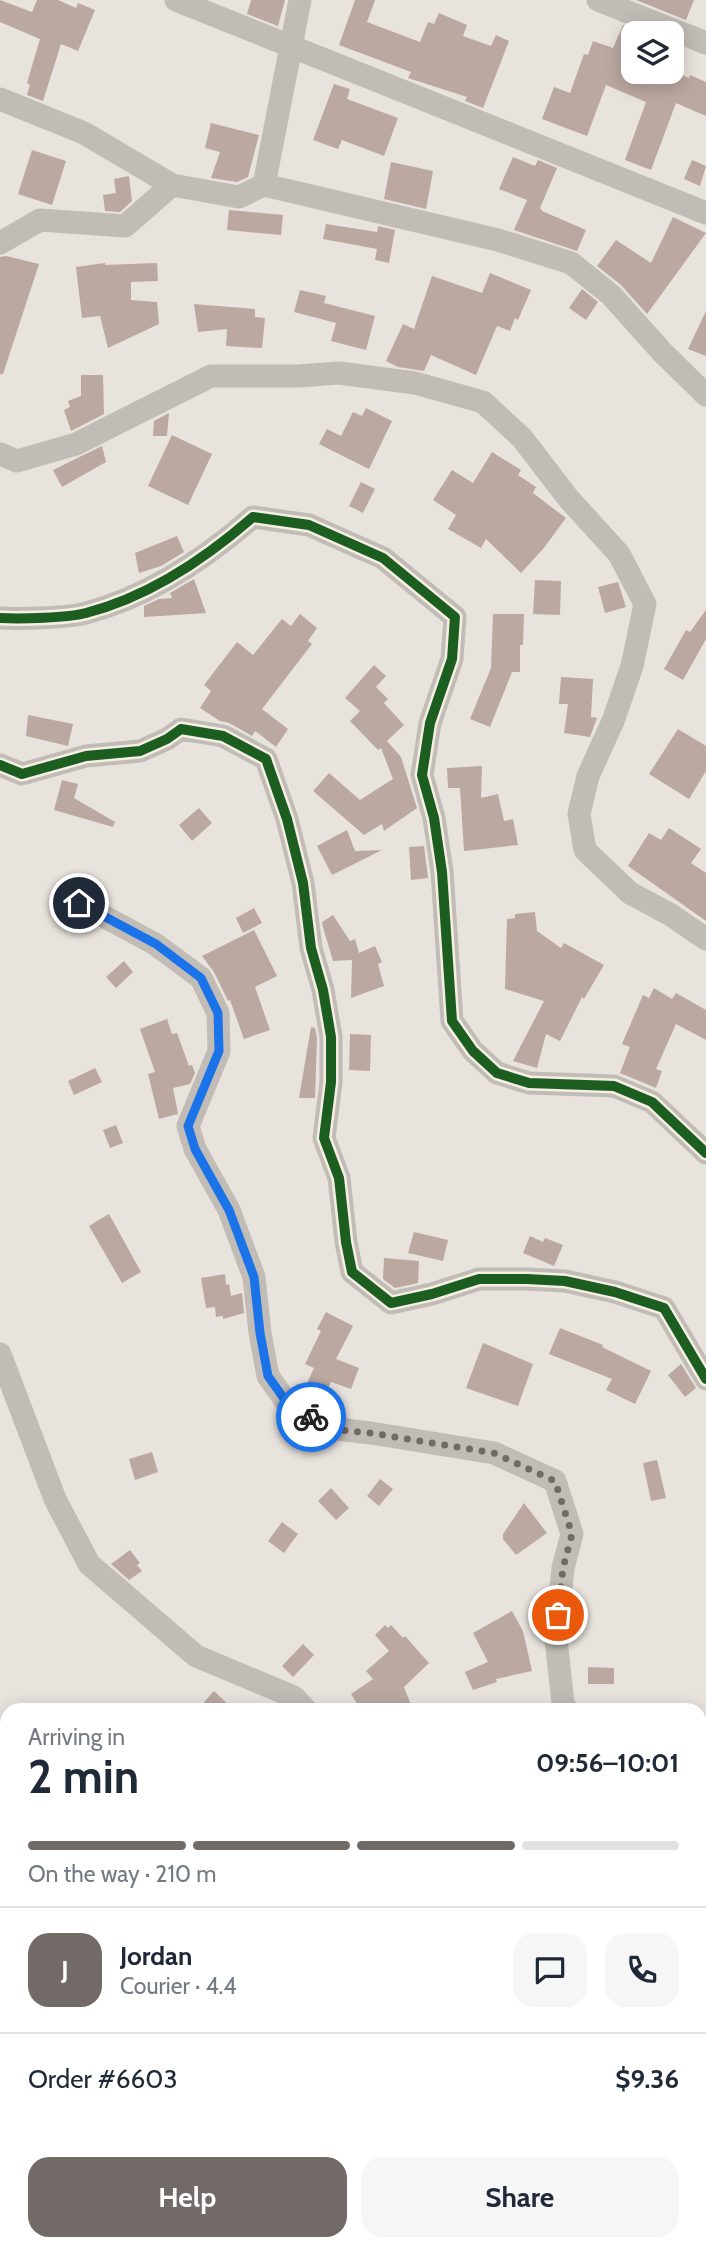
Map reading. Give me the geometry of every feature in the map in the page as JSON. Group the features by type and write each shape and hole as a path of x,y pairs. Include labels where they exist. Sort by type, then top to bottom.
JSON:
{"street":[{"path":"176,0 706,213"},
{"path":"264,185 300,0"},
{"path":"598,0 706,43"},
{"path":"0,99 84,133 172,185 239,197 264,185 498,240 571,263 611,295 663,354 706,395"},
{"path":"0,243 40,220 125,226 172,185"},
{"path":"0,454 18,461 76,444 211,376 339,373 415,383 483,402 522,438 568,498 619,554 645,604 632,666 613,721 588,776 579,814 585,850 630,893 671,915 706,939"},
{"path":"0,618 84,614 147,590 219,547 253,517 310,525 383,558 455,617 452,659 430,723 422,775 442,872 452,1021 473,1051 497,1073 529,1083 614,1086 652,1102 706,1153"},
{"path":"0,765 22,774 86,756 140,751 181,729 223,736 266,758 287,819 303,883 311,948 323,990 331,1037 331,1082 324,1138 339,1178 352,1272 391,1303 432,1294 479,1279 565,1281 615,1292 664,1307 706,1379"},
{"path":"79,903 156,944 201,978 218,1013 219,1051 188,1126 195,1149 229,1210 254,1277 268,1376 285,1400 328,1429 371,1433 494,1453 555,1481 572,1534 563,1568 556,1639 563,1703"},
{"path":"0,1354 55,1499 89,1564 196,1656 294,1697 300,1703"}],"building":[{"path":"0,0 32,12 37,0 58,0 76,8 78,3 95,10 78,51 61,44 43,101 27,95 30,85 27,83 40,39 0,22"},
{"path":"251,0 285,0 278,26 247,14"},
{"path":"355,0 375,0 367,22 420,42 428,22 434,24 439,13 467,25 463,36 491,46 496,35 509,41 483,108 465,101 467,97 408,78 411,72 339,45"},
{"path":"636,0 694,0 686,20"},
{"path":"621,30 621,84 684,84 684,76 689,78 690,75 706,82 706,116 676,103 651,170 625,160 646,102 606,85 587,136 542,119 554,87 570,93 584,54 588,55 593,41 613,48"},
{"path":"334,84 350,89 347,99 398,118 384,156 342,140 338,149 313,140"},
{"path":"211,123 259,135 248,177 237,182 211,178 220,152 205,148"},
{"path":"32,150 66,161 52,205 18,194"},
{"path":"513,157 535,166 538,160 557,168 540,208 586,230 577,251 514,230 527,200 499,189"},
{"path":"692,160 706,166 700,186 684,179"},
{"path":"391,162 433,171 426,209 384,199"},
{"path":"129,176 132,201 120,212 105,211 103,195 116,193 114,179"},
{"path":"229,210 283,215 281,235 227,230"},
{"path":"673,217 706,233 647,314 621,285 597,266 616,240 651,263"},
{"path":"326,224 377,232 378,226 395,230 389,263 375,260 377,249 323,239"},
{"path":"0,257 39,264 3,374 0,374"},
{"path":"105,263 157,263 158,281 131,282 131,300 157,302 159,324 108,348 100,316 82,318 76,267"},
{"path":"490,273 531,290 518,320 515,318 510,331 497,326 476,375 431,355 424,371 398,367 386,361 403,324 414,329 432,276 482,293"},
{"path":"582,289 598,302 586,320 569,308"},
{"path":"300,290 326,296 324,303 375,316 366,350 331,341 336,323 294,312"},
{"path":"194,304 255,309 255,317 265,318 262,348 226,346 227,329 198,332"},
{"path":"706,311 706,356 688,349"},
{"path":"81,375 103,375 104,414 71,431 64,410 70,407 68,401 81,396"},
{"path":"366,408 392,421 369,469 319,444 327,429 341,436 353,412 362,416"},
{"path":"169,413 167,436 153,436 154,421"},
{"path":"172,435 212,454 188,505 148,486"},
{"path":"102,446 106,462 62,487 53,470"},
{"path":"492,452 521,470 518,475 536,487 533,493 566,518 521,573 486,539 481,548 448,529 456,515 433,500 452,470 473,483"},
{"path":"361,482 375,489 363,513 349,506"},
{"path":"177,536 184,552 161,566 139,573 135,553"},
{"path":"194,579 206,613 144,617 144,606 159,599 172,598 170,593"},
{"path":"535,580 561,581 560,615 533,614"},
{"path":"618,582 626,607 605,613 598,587"},
{"path":"706,610 706,639 683,680 664,669 686,630 690,632"},
{"path":"300,614 317,628 308,641 312,644 262,709 288,729 276,747 255,731 252,736 200,708 211,691 204,685 237,642 253,655 282,619 291,626"},
{"path":"493,614 524,614 520,672 512,672 490,727 470,719 491,668"},
{"path":"374,665 386,676 376,687 388,699 384,703 404,725 387,741 401,757 417,808 384,831 382,824 364,835 313,791 329,773 360,800 393,779 381,748 378,750 350,721 360,711 345,698"},
{"path":"561,677 593,679 591,717 597,718 590,737 564,733 568,704 559,704"},
{"path":"28,715 73,724 68,746 26,736"},
{"path":"678,729 706,746 706,771 689,799 649,774"},
{"path":"482,766 481,798 498,794 504,821 513,819 518,845 464,851 460,788 448,788 447,768"},
{"path":"62,780 78,784 74,798 115,822 113,827 54,810"},
{"path":"199,808 212,823 192,841 179,825"},
{"path":"669,828 701,849 691,863 706,873 706,921 628,866 649,833 661,840"},
{"path":"347,830 355,851 382,850 332,875 317,846"},
{"path":"424,846 428,878 411,880 409,847"},
{"path":"254,908 262,923 243,933 236,918"},
{"path":"535,912 537,931 561,948 564,943 604,965 584,999 582,997 560,1041 546,1034 537,1068 513,1061 544,1001 505,989 507,919 515,918 515,914"},
{"path":"333,915 350,941 355,939 359,953 375,946 382,962 378,964 384,986 351,998 352,960 333,961 323,927 322,922"},
{"path":"254,930 277,976 255,987 270,1030 244,1039 230,1000 228,1001 214,972 202,956"},
{"path":"124,961 133,972 116,988 106,977"},
{"path":"654,988 672,999 676,993 706,1010 706,1040 676,1024 656,1069 662,1071 656,1088 620,1073 630,1047 622,1044 643,995 649,998"},
{"path":"167,1019 172,1034 177,1033 189,1066 192,1065 195,1073 190,1084 173,1088 178,1114 159,1119 148,1074 155,1072 140,1029"},
{"path":"311,1027 315,1028 317,1038 315,1098 299,1098"},
{"path":"350,1034 371,1035 370,1071 349,1070"},
{"path":"95,1068 102,1082 74,1095 68,1081"},
{"path":"116,1125 123,1143 110,1148 103,1130"},
{"path":"109,1214 141,1272 122,1283 89,1226"},
{"path":"414,1232 448,1240 443,1261 408,1253"},
{"path":"530,1236 543,1242 545,1238 563,1245 554,1266 523,1253"},
{"path":"384,1258 419,1261 418,1283 395,1288 383,1279"},
{"path":"225,1274 231,1296 242,1293 244,1313 223,1319 223,1316 216,1317 215,1307 206,1308 201,1278"},
{"path":"326,1312 353,1326 336,1359 359,1368 351,1389 331,1382 320,1406 302,1394 314,1368 305,1364 321,1331 317,1329"},
{"path":"560,1328 603,1345 602,1347 651,1371 635,1404 606,1390 612,1379 549,1354"},
{"path":"483,1343 533,1364 518,1406 466,1388"},
{"path":"681,1364 696,1388 685,1397 668,1375"},
{"path":"152,1452 158,1472 135,1480 129,1459"},
{"path":"657,1460 666,1498 651,1501 643,1463"},
{"path":"380,1479 393,1489 379,1506 367,1496"},
{"path":"331,1488 349,1508 336,1520 318,1501"},
{"path":"524,1503 547,1533 516,1555 503,1539 503,1534"},
{"path":"282,1522 298,1534 284,1553 268,1541"},
{"path":"130,1550 140,1563 137,1565 142,1571 129,1580 111,1564"},
{"path":"512,1611 523,1631 532,1671 496,1679 497,1682 473,1690 465,1672 488,1662 473,1633"},
{"path":"385,1625 388,1628 391,1625 403,1638 405,1636 429,1663 404,1687 410,1703 357,1703 351,1694 373,1679 366,1671 389,1651 375,1635"},
{"path":"303,1644 314,1655 293,1677 282,1666"},
{"path":"588,1667 614,1668 614,1684 588,1684"},
{"path":"214,1691 227,1703 203,1703"}],"cycle path":[{"path":"0,618 78,615 132,597 195,562 253,517 309,525 383,558 455,617 452,659 430,723 422,775 434,818 442,872 452,1021 473,1051 497,1073 529,1083 614,1086 652,1102 706,1153"},
{"path":"0,765 22,774 86,756 140,751 167,739 181,729 223,736 266,759 287,819 303,883 311,948 323,990 331,1037 331,1082 324,1138 339,1178 352,1272 391,1303 432,1294 479,1279 565,1281 615,1292 664,1308 706,1379"}],"way so far":[{"path":"311,1417 328,1429 371,1433 494,1453 555,1481 572,1534 563,1568 558,1615"}],"route":[{"path":"79,903 156,944 201,978 218,1013 219,1051 188,1126 195,1149 229,1210 254,1277 268,1376 285,1400 311,1417"}]}
